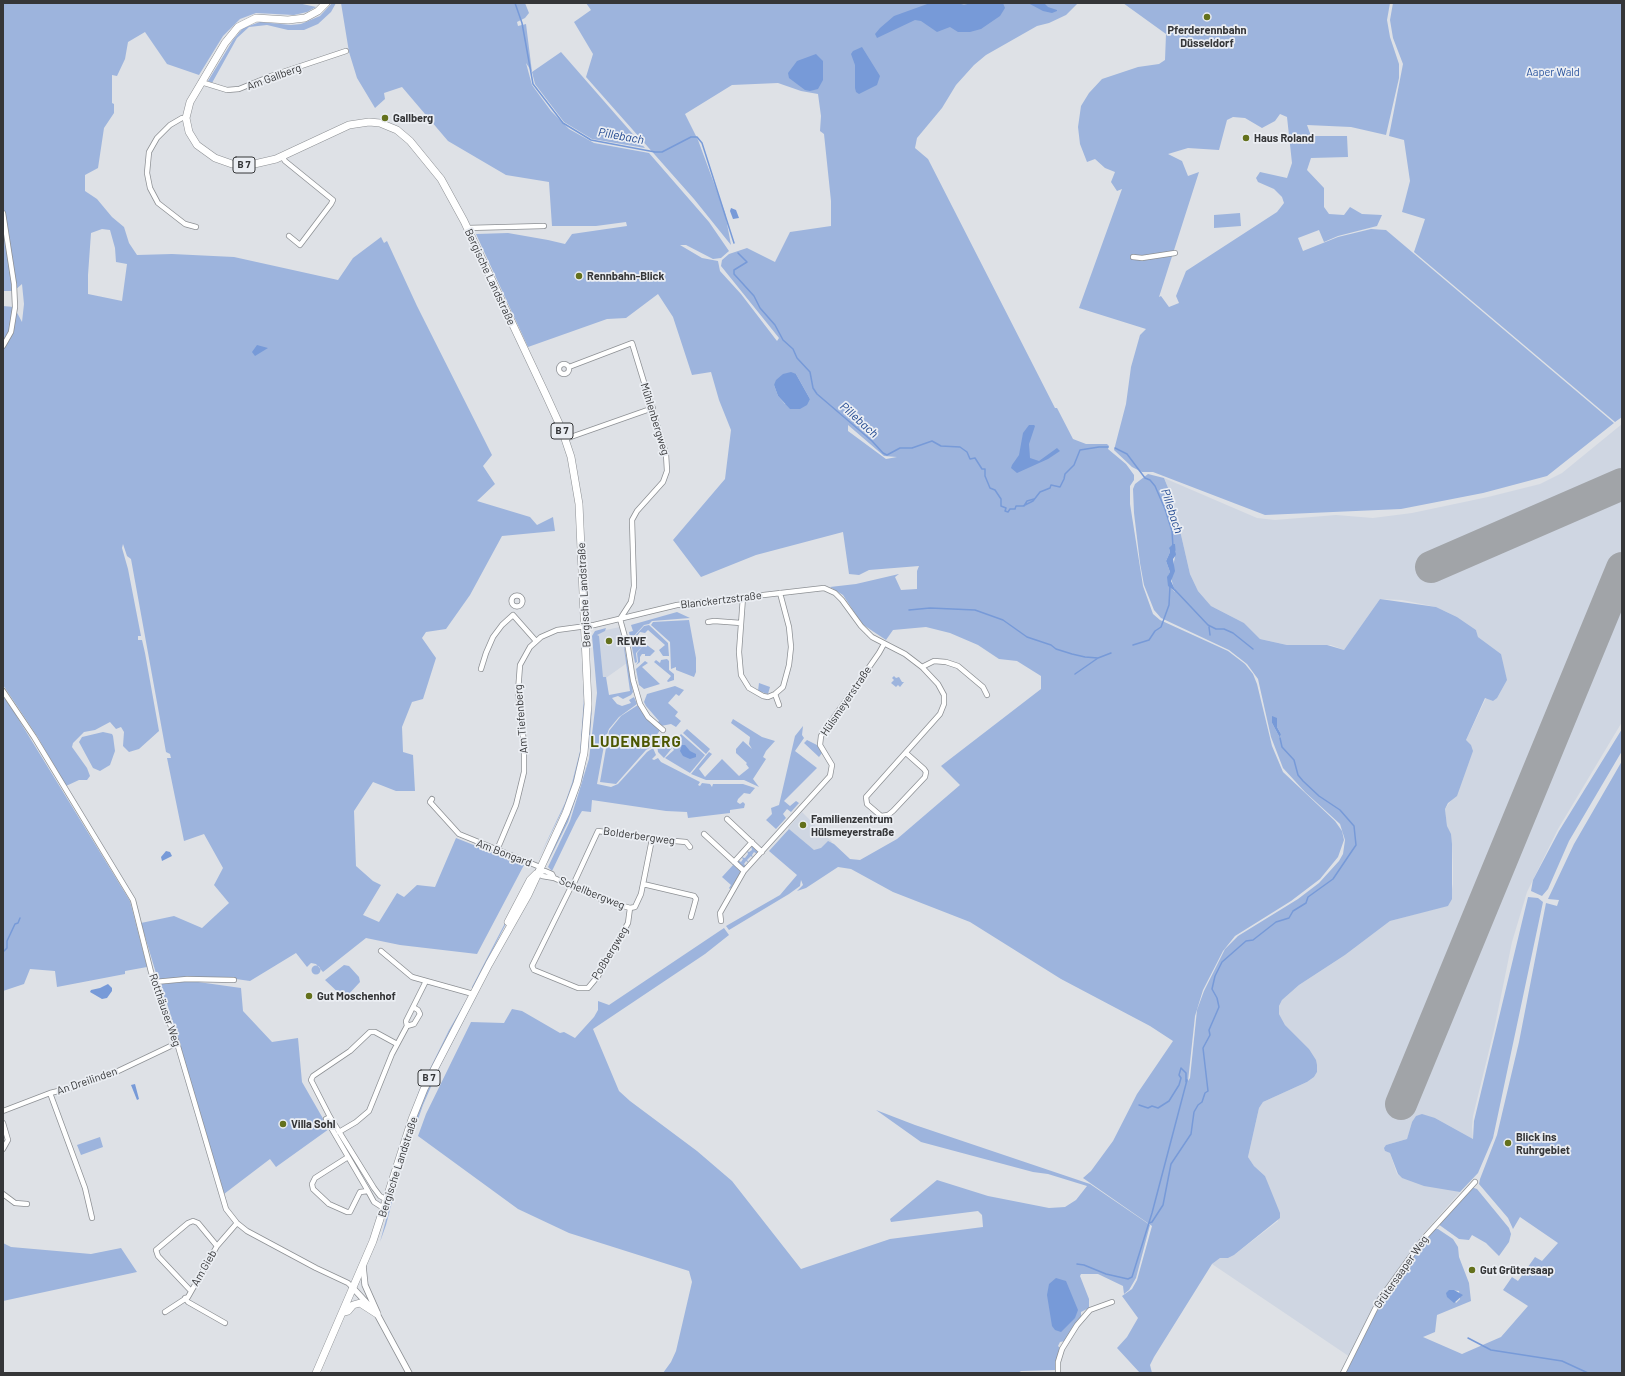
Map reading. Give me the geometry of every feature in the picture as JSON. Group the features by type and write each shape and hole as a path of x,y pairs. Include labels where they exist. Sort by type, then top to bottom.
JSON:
{"main road":[{"path":"186,118 190,102 201,82 230,36 243,23 256,18 288,20 306,18 318,11 326,3"},
{"name":"Bergische Landstraße","path":"186,118 189,132 194,141 206,152 232,164 250,165 263,163 282,156 349,125 372,122 384,124 397,130 419,151 446,188 467,228 566,439 574,468 578,494 588,704 584,753 570,802 528,895 489,964 424,1089 410,1126 385,1209 344,1312 316,1373"},
{"path":"344,1312 353,1305 360,1303 377,1314"}],"street":[{"name":"Am Gallberg","path":"201,82 227,90 239,90 271,76 346,51"},
{"path":"186,118 176,121 157,138 149,152 146,173 150,188 158,202 185,224 196,227"},
{"path":"282,156 285,161 333,200 300,245 289,236"},
{"path":"3,213 14,284 15,307 11,332 3,346"},
{"path":"467,228 544,226"},
{"path":"1133,257 1142,258 1174,252"},
{"name":"Mühlenbergweg","path":"569,368 632,343 668,461 667,471 660,487 637,511 632,520 634,586 631,602 620,619"},
{"path":"566,439 653,408"},
{"name":"Blanckertzstraße","path":"585,627 676,605 824,588 839,596 861,626 872,637 884,644"},
{"path":"743,597 739,652 742,678 749,688 763,696 775,694 783,687 786,680 791,647 789,627 780,593"},
{"path":"482,669 486,653 493,638 502,625 513,615 515,606"},
{"path":"513,615 536,641"},
{"path":"620,619 628,648 634,688 640,704 648,717 663,730"},
{"path":"708,622 740,623"},
{"name":"Am Tiefenberg","path":"497,850 516,805 524,772 524,743 518,692 518,672 525,653 536,641 557,630 585,627"},
{"path":"884,644 905,654 922,667 942,691 944,704 940,714 866,796 867,804 881,816 888,815 925,777 926,772 924,769 906,753"},
{"name":"Hülsmeyerstraße","path":"721,921 720,913 744,871 830,776 832,765 820,745 821,736 884,644"},
{"path":"922,667 934,661 946,662 958,666 983,687 987,695"},
{"name":"Rotthäuser Weg","path":"3,691 38,744 129,893 154,982 177,1043 223,1204 237,1223 254,1235 310,1265 348,1283 353,1288"},
{"path":"775,694 779,704"},
{"name":"Am Bongard","path":"432,799 430,802 454,832 497,850 539,871"},
{"path":"726,819 762,852"},
{"name":"Bolderbergweg","path":"572,885 598,831 652,839 686,842 690,847"},
{"path":"704,834 744,871"},
{"path":"630,908 637,905 644,884 652,839"},
{"path":"734,862 752,842"},
{"name":"Schellbergweg","path":"539,871 542,876 554,878 601,899 630,908"},
{"path":"644,884 694,896 696,899 691,917"},
{"name":"Poßbergweg","path":"572,885 532,966 534,970 578,988 588,988 598,976 628,923 630,908"},
{"path":"381,951 412,977 473,994"},
{"path":"154,982 187,979 234,980"},
{"path":"339,1132 356,1122 368,1110 397,1044 407,1026 406,1021 426,981"},
{"path":"407,1026 414,1024 420,1014 418,1010 413,1007"},
{"path":"385,1209 376,1203 348,1157 312,1083 313,1076 350,1051 370,1032 375,1032 397,1044"},
{"name":"An Dreilinden","path":"92,1218 85,1188 50,1093 71,1088 116,1072 177,1043"},
{"path":"3,1111 50,1093"},
{"path":"328,1118 339,1132 380,1196 387,1200"},
{"path":"3,1123 8,1140 3,1149"},
{"path":"354,1155 348,1157 315,1178 312,1184 313,1189 329,1204 347,1212 350,1212 360,1192 368,1191"},
{"name":"Grütersaaper Weg","path":"1343,1373 1380,1299 1424,1238 1474,1182"},
{"path":"3,1194 15,1203 27,1204"},
{"name":"Am Gieb","path":"191,1291 158,1256 156,1250 188,1223 194,1221 198,1223 217,1246"},
{"name":"Am Gieb","path":"165,1312 185,1298 191,1291 217,1246 237,1223"},
{"path":"363,1265 365,1285 376,1307 377,1314"},
{"path":"353,1288 377,1314 408,1373"},
{"name":"Am Gieb","path":"185,1298 188,1302 225,1323"},
{"path":"1058,1373 1058,1362 1062,1349 1077,1325 1090,1310 1112,1302"}],"shaded area":[{"path":"930,3 958,3 964,5 971,3 1003,3 1005,8 1000,16 981,29 970,32 958,32 950,27 937,32 921,21 915,20 877,38 875,34 894,16"},
{"path":"1028,3 1044,3 1048,7 1057,11 1052,13 1043,11"},
{"path":"862,47 880,76 877,85 859,94 856,92 855,88 855,65 851,54 853,51"},
{"path":"816,54 823,61 823,80 818,89 810,91 805,90 789,78 788,73 797,61"},
{"path":"731,208 736,210 739,218 733,219 730,211"},
{"path":"257,345 268,348 255,356 252,352"},
{"path":"791,372 796,374 810,399 807,405 800,409 790,409 778,396 774,385 776,380 783,374"},
{"path":"1622,424 1622,722 1558,829 1527,892 1512,942 1494,1030 1473,1116 1473,1139 1435,1118 1412,1122 1407,1139 1386,1145 1385,1151 1390,1153 1397,1174 1402,1178 1460,1192 1423,1234 1375,1303 1350,1357 1212,1264 1220,1258 1228,1258 1234,1255 1278,1221 1265,1176 1254,1166 1248,1157 1259,1108 1263,1102 1307,1082 1314,1077 1317,1072 1309,1049 1285,1025 1279,1014 1279,1006 1282,1000 1299,985 1345,955 1390,921 1449,905 1453,884 1453,867 1452,844 1447,826 1445,809 1452,799 1466,740 1486,698 1493,701 1501,654 1478,637 1476,630 1457,617 1436,607 1402,600 1380,599 1344,650 1331,645 1287,645 1260,639 1244,623 1211,606 1198,591 1190,574 1173,500 1164,478 1257,518 1275,520 1336,515 1373,518 1412,513 1540,484 1562,473"},
{"path":"1029,425 1035,426 1029,444 1030,458 1039,461 1057,448 1060,451 1048,459 1017,473 1011,468 1019,455 1023,433"},
{"path":"1175,544 1176,555 1173,559 1175,571 1171,581 1176,592 1168,586 1167,577 1170,572 1166,561 1170,552 1169,548"},
{"path":"620,627 627,663 603,680 596,632"},
{"path":"1272,716 1277,718 1277,727 1281,734 1280,738 1272,723"},
{"path":"682,745 685,745 690,751 696,754 696,757 690,759 683,756 680,751"},
{"path":"802,812 832,842 819,856 788,828"},
{"path":"166,851 170,852 172,856 162,861 161,857"},
{"path":"108,984 112,988 112,991 107,998 102,999 90,992 91,990"},
{"path":"135,1084 139,1099 137,1100 131,1085"},
{"path":"1056,1278 1066,1281 1078,1310 1075,1318 1061,1332 1055,1330 1052,1326 1047,1295 1049,1284"},
{"path":"1449,1290 1454,1290 1463,1295 1454,1303 1447,1297 1446,1293"}],"green space":[{"path":"3,3 298,3 316,7 307,12 294,15 256,13 240,19 223,36 199,75 167,64 145,32 128,42 125,59 117,76 112,75 112,103 114,104 114,113 104,128 98,168 85,175 85,191 97,199 112,217 124,227 129,243 137,255 172,254 234,257 338,280 353,258 381,237 384,243 387,241 417,306 492,455 483,466 495,484 477,501 530,517 537,525 553,517 555,531 502,536 470,595 446,629 426,632 422,638 436,658 423,699 412,702 402,727 403,752 413,755 415,791 396,791 373,782 354,811 356,866 373,881 381,885 363,915 379,922 397,893 404,897 417,885 435,887 456,838 524,865 477,954 400,945 366,938 323,972 316,964 311,963 307,967 296,953 250,981 236,979 192,978 158,980 141,923 174,916 202,928 229,903 214,885 223,868 204,834 184,841 167,758 171,758 170,754 166,752 131,559 127,556 123,544 122,548 128,569 141,636 138,636 138,640 142,640 145,653 159,731 139,749 129,752 123,746 124,732 121,727 116,729 110,722 95,730 84,732 73,743 72,747 87,768 90,776 87,780 79,780 66,786 37,736 3,685 3,306 14,307 22,322 24,304 22,284 14,291 3,291","holes":["102,229 110,230 115,248 116,262 127,264 122,301 88,294 91,233"]},
{"path":"332,3 336,3 331,12 318,24 304,30 288,30 267,25 249,27 237,38 212,83 208,81 233,40 243,28 260,22 291,25 301,24 320,16"},
{"path":"341,3 525,3 529,13 525,18 517,22 518,26 526,24 532,72 526,63 532,85 551,111 569,129 594,143 649,153 709,222 729,251 721,258 713,259 686,245 680,245 702,258 718,261 720,271 741,294 777,341 779,338 721,266 722,260 729,254 747,248 775,262 790,232 831,226 831,201 824,134 820,131 821,116 818,94 801,91 778,83 732,85 685,114 698,140 725,213 731,245 694,199 586,77 593,54 574,22 591,10 586,3 1078,3 1066,15 1049,23 1037,26 986,55 974,65 956,85 942,108 917,138 915,148 928,159 1055,408 1057,408 1073,439 1086,444 1107,444 1109,446 1108,449 1126,464 1134,475 1134,480 1130,486 1130,504 1143,586 1153,614 1160,620 1228,651 1245,664 1253,674 1257,684 1272,746 1283,772 1335,821 1342,831 1344,840 1338,857 1320,879 1291,901 1235,936 1223,951 1203,990 1195,1016 1188,1081 1190,1078 1197,1010 1204,991 1225,949 1238,936 1298,899 1319,883 1339,861 1343,854 1345,840 1340,824 1305,792 1283,768 1271,737 1258,679 1247,664 1229,650 1161,618 1154,610 1144,585 1140,563 1134,513 1133,489 1135,484 1148,474 1164,478 1173,500 1190,574 1198,591 1211,606 1244,623 1260,639 1287,645 1327,645 1344,650 1380,599 1436,607 1457,617 1476,630 1478,637 1501,654 1507,680 1497,698 1493,701 1485,698 1466,740 1471,745 1473,751 1457,796 1448,803 1445,809 1447,826 1451,834 1452,844 1452,899 1448,906 1390,921 1345,955 1299,985 1282,1000 1279,1006 1279,1014 1285,1025 1309,1049 1316,1060 1317,1072 1314,1077 1307,1082 1263,1102 1259,1108 1248,1157 1254,1166 1265,1176 1280,1213 1280,1218 1234,1255 1228,1258 1220,1258 1212,1264 1154,1357 1150,1365 1152,1373 1140,1373 1117,1348 1127,1337 1138,1318 1122,1296 1132,1289 1137,1280 1152,1226 1083,1178 1091,1171 1113,1141 1137,1094 1173,1041 1150,1026 1061,979 970,922 893,892 851,869 838,867 806,888 797,891 803,885 801,880 800,886 789,894 729,930 726,926 780,895 797,875 769,851 789,829 814,850 821,848 828,841 834,844 850,859 860,860 897,839 960,785 941,766 1041,689 1041,676 1017,661 999,659 978,645 950,633 926,627 893,630 886,640 862,624 843,595 830,587 856,584 899,574 895,577 901,590 917,589 917,571 919,566 869,570 859,575 849,574 843,532 756,555 701,577 673,540 725,479 731,430 719,400 711,372 692,375 673,317 658,294 626,318 607,319 528,347 476,234 508,233 565,244 572,234 627,226 626,222 596,226 552,226 549,182 506,175 448,141 402,87 384,93 385,99 375,108 357,78 349,52","holes":["796,374 810,399 785,404 778,396 774,385","848,425 884,456 897,457 886,459 848,431","1169,548 1176,551 1171,578 1175,592 1169,586 1168,576 1170,572 1166,561 1170,552","1272,718 1277,718 1277,727 1281,734 1280,738 1272,723"]},
{"path":"1123,3 1390,3 1387,20 1390,37 1399,64 1399,78 1386,135 1351,127 1307,125 1311,136 1347,136 1348,157 1311,158 1307,170 1324,188 1324,207 1329,214 1344,215 1350,207 1362,214 1382,215 1377,226 1338,236 1324,242 1319,230 1298,238 1303,251 1338,237 1371,229 1386,230 1614,423 1547,476 1483,493 1401,509 1265,515 1153,472 1142,472 1132,467 1114,450 1126,404 1131,367 1140,335 1146,329 1079,308 1122,189 1117,191 1111,182 1115,172 1105,168 1095,159 1087,162 1080,144 1078,127 1081,106 1089,93 1102,79 1138,67 1159,64 1165,60 1166,34","holes":["1280,114 1287,117 1292,163 1287,178 1260,172 1256,178 1258,182 1274,189 1282,197 1284,203 1277,212 1186,271 1176,296 1179,303 1169,307 1161,296 1159,297 1199,172 1188,176 1182,161 1168,154 1188,148 1219,150 1227,120 1233,117 1245,118 1262,128 1275,121"]},
{"name":"Aaper Wald","path":"1393,3 1622,3 1622,417 1615,422 1414,252 1425,219 1402,212 1410,181 1404,140 1389,136 1403,64 1393,38 1390,20"},
{"path":"561,52 645,148 592,139 564,122 535,84 532,72"},
{"path":"1240,213 1241,226 1214,228 1214,215"},
{"path":"677,612 690,618 652,621 649,624 644,625 633,637 642,647 636,653 637,662 635,663 629,632 633,631 631,625"},
{"path":"689,620 696,658 696,672 694,677 676,670 676,667 671,669 670,642 651,625 653,622"},
{"path":"649,625 668,643 669,656 663,656 659,650 665,645 648,630 645,633 640,632 636,637 655,651 650,656 645,656 645,654 642,654 640,657 640,662 636,665 638,662 637,653 643,646 634,637 644,626"},
{"path":"606,628 605,631 597,635 599,636 603,677 606,677 609,695 630,691 622,634 633,692 631,695 623,699 618,696 612,698 617,704 622,706 631,703 629,700 634,697 637,704 619,717 609,729 605,740 597,784 611,787 618,784 647,752 653,748 656,755 652,759 654,760 658,758 661,762 700,782 698,785 700,786 702,783 710,784 712,787 713,784 743,784 755,788 750,794 744,793 738,799 737,802 740,804 743,802 745,804 744,808 730,810 730,813 688,818 687,812 666,811 592,800 591,812 582,811 552,871 548,867 570,821 589,759 597,693 592,636 595,631"},
{"path":"582,642 585,707 583,736 578,769 566,803 538,860 565,803 580,751 584,698"},
{"path":"667,659 669,661 669,670 674,674 674,680 668,682 667,681 671,676 654,662 656,660 660,663 661,660"},
{"path":"645,661 648,663 642,667 660,684 644,689 639,685 636,669"},
{"path":"894,676 896,678 899,677 902,682 904,682 900,687 898,685 896,687 891,683 894,680 892,678"},
{"path":"759,683 770,687 768,694 758,691"},
{"path":"675,686 684,690 679,696 676,694 668,703 678,712 675,716 681,721 676,727 671,724 661,726 657,723 659,721 644,702 647,694"},
{"path":"3,694 130,901 147,967 125,971 125,974 57,987 55,971 30,969 24,984 3,991"},
{"path":"638,705 645,716 660,730 655,738 653,746 646,750 616,784 600,782 609,731 621,716"},
{"path":"592,708 590,738 583,777 568,822 547,864 576,796"},
{"path":"733,719 762,737 775,741 766,751 763,757 766,759 753,779 759,787 744,780 706,780 691,774 709,752 712,754 699,769 705,777 722,759 739,776 749,768 746,764 747,763 736,753 736,749 743,741 752,749 749,744 750,737 731,723"},
{"path":"803,726 802,735 804,738 795,751 817,768 784,801 790,806 796,801 799,803 791,812 787,809 783,814 786,818 776,829 766,820 772,814 771,808 779,805 795,736"},
{"path":"687,729 710,749 706,754 683,733"},
{"path":"1622,729 1622,751 1569,841 1548,889 1542,896 1531,891 1533,880 1559,831"},
{"path":"103,732 112,734 115,751 110,765 100,771 93,768 79,742 82,737"},
{"path":"681,734 705,755 690,773 665,758 674,750 671,745"},
{"path":"665,735 673,741 669,745 672,748 664,758 658,752 657,744 661,736"},
{"path":"807,740 817,745 822,753 819,757 804,743"},
{"path":"1622,761 1622,1373 1344,1373 1373,1317 1413,1256 1434,1229 1438,1229 1453,1239 1458,1247 1459,1257 1469,1283 1471,1301 1437,1315 1435,1332 1423,1337 1462,1354 1501,1337 1528,1306 1503,1290 1512,1277 1518,1281 1535,1257 1542,1261 1558,1243 1520,1217 1513,1229 1508,1218 1479,1184 1497,1135 1519,1042 1546,903 1557,906 1559,900 1548,899 1574,844","holes":["1449,1290 1459,1291 1460,1299 1456,1303"]},
{"path":"751,846 753,846 758,852 757,854 754,852 752,855 753,858 751,856 747,860 749,863 746,861 744,864 746,866 743,868 737,862 738,860 741,862 743,859 741,857 745,858 748,854 747,851 749,852 752,850"},
{"path":"734,864 741,872 739,874 741,874 730,889 729,888 731,885 722,877"},
{"path":"1528,897 1538,898 1543,902 1493,1138 1478,1173 1460,1192 1424,1186 1402,1178 1398,1174 1390,1153 1385,1151 1384,1148 1386,1145 1407,1139 1412,1122 1416,1116 1422,1114 1435,1118 1473,1139 1474,1121"},
{"path":"518,900 472,990 472,987"},
{"path":"724,928 729,935 705,954 593,1029 619,1091 630,1101 697,1151 732,1181 801,1269 890,1239 983,1227 982,1215 978,1211 891,1222 890,1219 937,1180 988,1196 1049,1208 1065,1207 1076,1200 1087,1186 1048,1174 1033,1172 921,1142 876,1110 915,1125 1090,1184 1150,1225 1136,1278 1129,1290 1124,1294 1123,1286 1098,1274 1081,1274 1080,1276 1089,1299 1089,1308 1081,1312 1081,1318 1065,1341 1060,1342 1058,1346 1060,1348 1056,1370 1021,1371 1018,1373 663,1373 671,1362 676,1351 692,1282 689,1271 569,1233 518,1209 418,1136 426,1114 471,1022 504,1023 512,1009 522,1011 560,1033 564,1032 575,1038 594,1017 598,1010 598,1001 609,1005"},
{"path":"316,965 321,970 316,975 311,970"},
{"path":"344,965 349,966 359,977 360,982 347,996 343,997 325,980"},
{"path":"191,981 241,988 243,1011 272,1042 298,1038 302,1082 329,1129 276,1167 270,1159 224,1194 166,1000 159,987 162,984"},
{"path":"468,997 424,1082 385,1192 419,1091 449,1030"},
{"path":"475,997 440,1066 423,1105 401,1168 380,1242 402,1160 420,1106 429,1085"},
{"path":"100,1137 103,1147 81,1155 77,1145"},
{"path":"1471,1187 1477,1189 1509,1228 1511,1234 1509,1242 1499,1256 1486,1243 1472,1235 1469,1240 1459,1239 1438,1224"},
{"path":"3,1243 11,1247 91,1254 121,1248 137,1272 3,1301"}],"waterway":[{"name":"Pillebach","path":"515,3 522,23 533,84 563,123 591,140 655,152 662,152 691,137 697,137 702,143 734,243"},
{"name":"Pillebach","path":"738,253 747,262 734,270 734,274 754,296 760,308 775,325 783,340 793,349 797,358 810,372 813,388 817,394 872,441 883,453 887,455 900,448 912,448 932,441 941,446 960,447 967,452 970,459 975,458 982,469 985,469 985,476 990,488 995,490 1001,499 1001,506 1006,508 1005,511 1008,512 1010,509 1015,509 1016,506 1023,506 1033,501 1040,492 1050,488 1051,485 1060,487 1065,474 1074,465 1080,450 1108,447"},
{"name":"Pillebach","path":"1115,448 1127,454 1145,478 1150,480 1155,486 1165,509 1172,531 1173,547"},
{"name":"Pillebach","path":"1024,506 1027,501 1034,499"},
{"path":"1133,645 1149,640 1155,631 1161,627 1169,605 1170,586"},
{"name":"Pillebach","path":"1175,590 1208,625 1216,629 1224,629 1233,633 1253,649"},
{"path":"909,610 930,608 975,610 1003,620 1027,637 1051,645 1056,649 1085,657 1098,658"},
{"path":"1209,627 1210,635"},
{"path":"1075,674 1098,658 1111,653"},
{"path":"1149,1223 1152,1222 1163,1205 1171,1164 1191,1134 1194,1112 1198,1105 1202,1102 1205,1093 1208,1091 1203,1048 1210,1035 1209,1030 1219,1007 1217,998 1212,989 1215,976 1222,962 1246,941 1253,940 1276,922 1289,918 1293,911 1306,903 1308,897 1333,879 1356,845 1354,826 1340,810 1319,796 1303,781 1298,775 1294,760 1282,747 1280,738"},
{"path":"3,952 7,948 7,941 15,924 18,923 20,918"},
{"path":"1139,1105 1148,1108 1152,1106 1158,1108 1169,1101 1179,1085 1181,1068 1186,1073 1186,1082"},
{"path":"1077,1264 1084,1265 1106,1274 1128,1279 1132,1277 1152,1213 1187,1080"},
{"path":"1468,1338 1491,1350 1562,1361 1588,1373"}],"runway":[{"path":"1431,567 1622,484"},
{"path":"1401,1104 1622,568"}],"place":[{"name":"Pferderennbahn Düsseldorf","path":"1207,17"},
{"name":"Gallberg","path":"385,118"},
{"name":"Haus Roland","path":"1246,138"},
{"name":"Rennbahn-Blick","path":"579,276"},
{"name":"REWE","path":"609,641"},
{"name":"Familienzentrum Hülsmeyerstraße","path":"803,825"},
{"name":"Gut Moschenhof","path":"309,996"},
{"name":"Villa Sohl","path":"283,1124"},
{"name":"Blick ins Ruhrgebiet","path":"1508,1143"},
{"name":"Gut Grütersaap","path":"1472,1270"}],"district":[{"name":"LUDENBERG","path":"636,742"}]}
